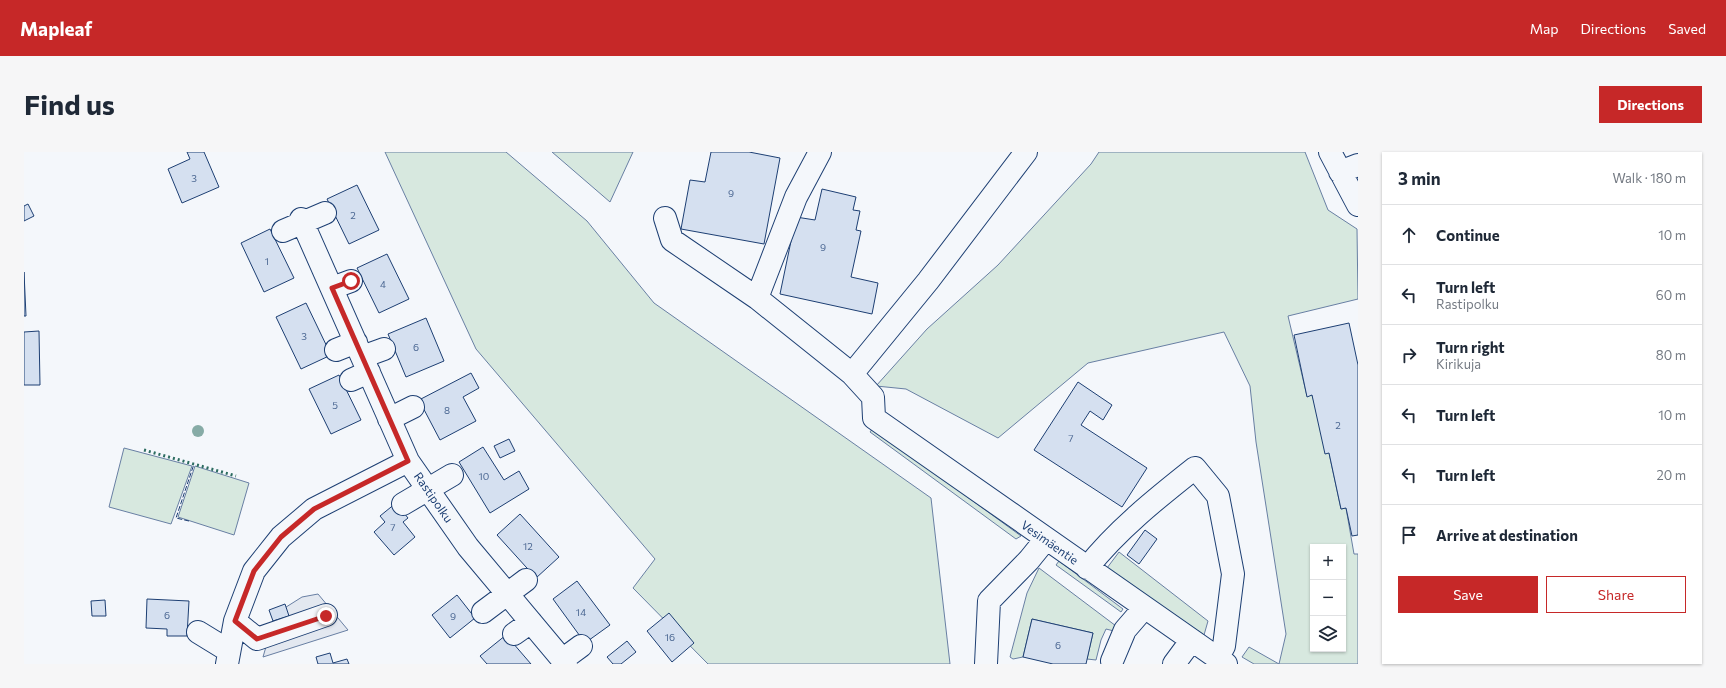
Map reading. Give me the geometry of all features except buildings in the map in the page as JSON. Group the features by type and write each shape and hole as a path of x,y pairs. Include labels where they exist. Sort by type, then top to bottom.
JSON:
{"street":[{"path":"757,298 796,197 820,152"},
{"path":"665,218 672,240 757,298 852,374 928,281 1026,152"},
{"path":"1330,152 1349,168 1358,205"},
{"path":"283,231 302,220 325,213"},
{"name":"Rastipolku","path":"302,220 342,284 359,363 390,419 408,461 468,547 507,593 522,628 564,662"},
{"path":"336,350 359,363 384,349"},
{"name":"Vesimäentie","path":"852,374 873,397 874,418 1222,662"},
{"path":"390,419 413,407"},
{"path":"198,632 228,657 235,621 254,571 281,537 314,509 408,461"},
{"path":"1087,568 1112,540 1160,496 1195,468 1218,496 1233,574 1222,662"},
{"path":"403,504 452,475"},
{"path":"986,664 989,601 1029,560 1046,539"},
{"path":"482,612 526,580"},
{"path":"1112,660 1125,630 1144,608"},
{"path":"235,621 257,639 326,616"},
{"path":"1174,664 1191,641"},
{"path":"564,662 581,646"}],"shaded area":[{"path":"385,152 506,152 587,221 654,303 931,498 950,664 708,664 633,588 655,559 476,349"},
{"path":"552,152 633,152 610,202"},
{"path":"1099,152 1305,152 1328,210 1357,229 1358,299 1288,316 1307,396 1312,395 1329,453 1341,509 1346,508 1354,554 1358,554 1358,664 1279,664 1286,634 1256,442 1250,386 1224,332 1088,363 998,438 906,389 876,386 927,329 998,265 1091,164"},
{"path":"873,428 1021,536 1016,539 870,432"},
{"path":"124,448 192,466 171,524 109,507"},
{"path":"195,466 249,483 234,535 178,517"},
{"path":"1119,552 1208,621 1204,635 1107,568"},
{"path":"1059,561 1123,609 1121,612 1056,565"},
{"path":"1039,568 1116,626 1114,631 1106,629 1101,640 1096,660 1087,659 1093,633 1032,619 1023,657 1013,659 1010,657 1027,593"},
{"path":"318,594 348,630 263,657 272,626 283,609 302,597"},
{"path":"1249,647 1279,664 1254,664 1242,657"}],"hedge":[{"path":"144,450 236,476"}],"fence":[{"path":"189,521 176,518 194,464"}],"route":[{"path":"326,616 257,639 235,621 254,571 281,537 314,509 370,479 408,461 332,288 351,281"}]}
